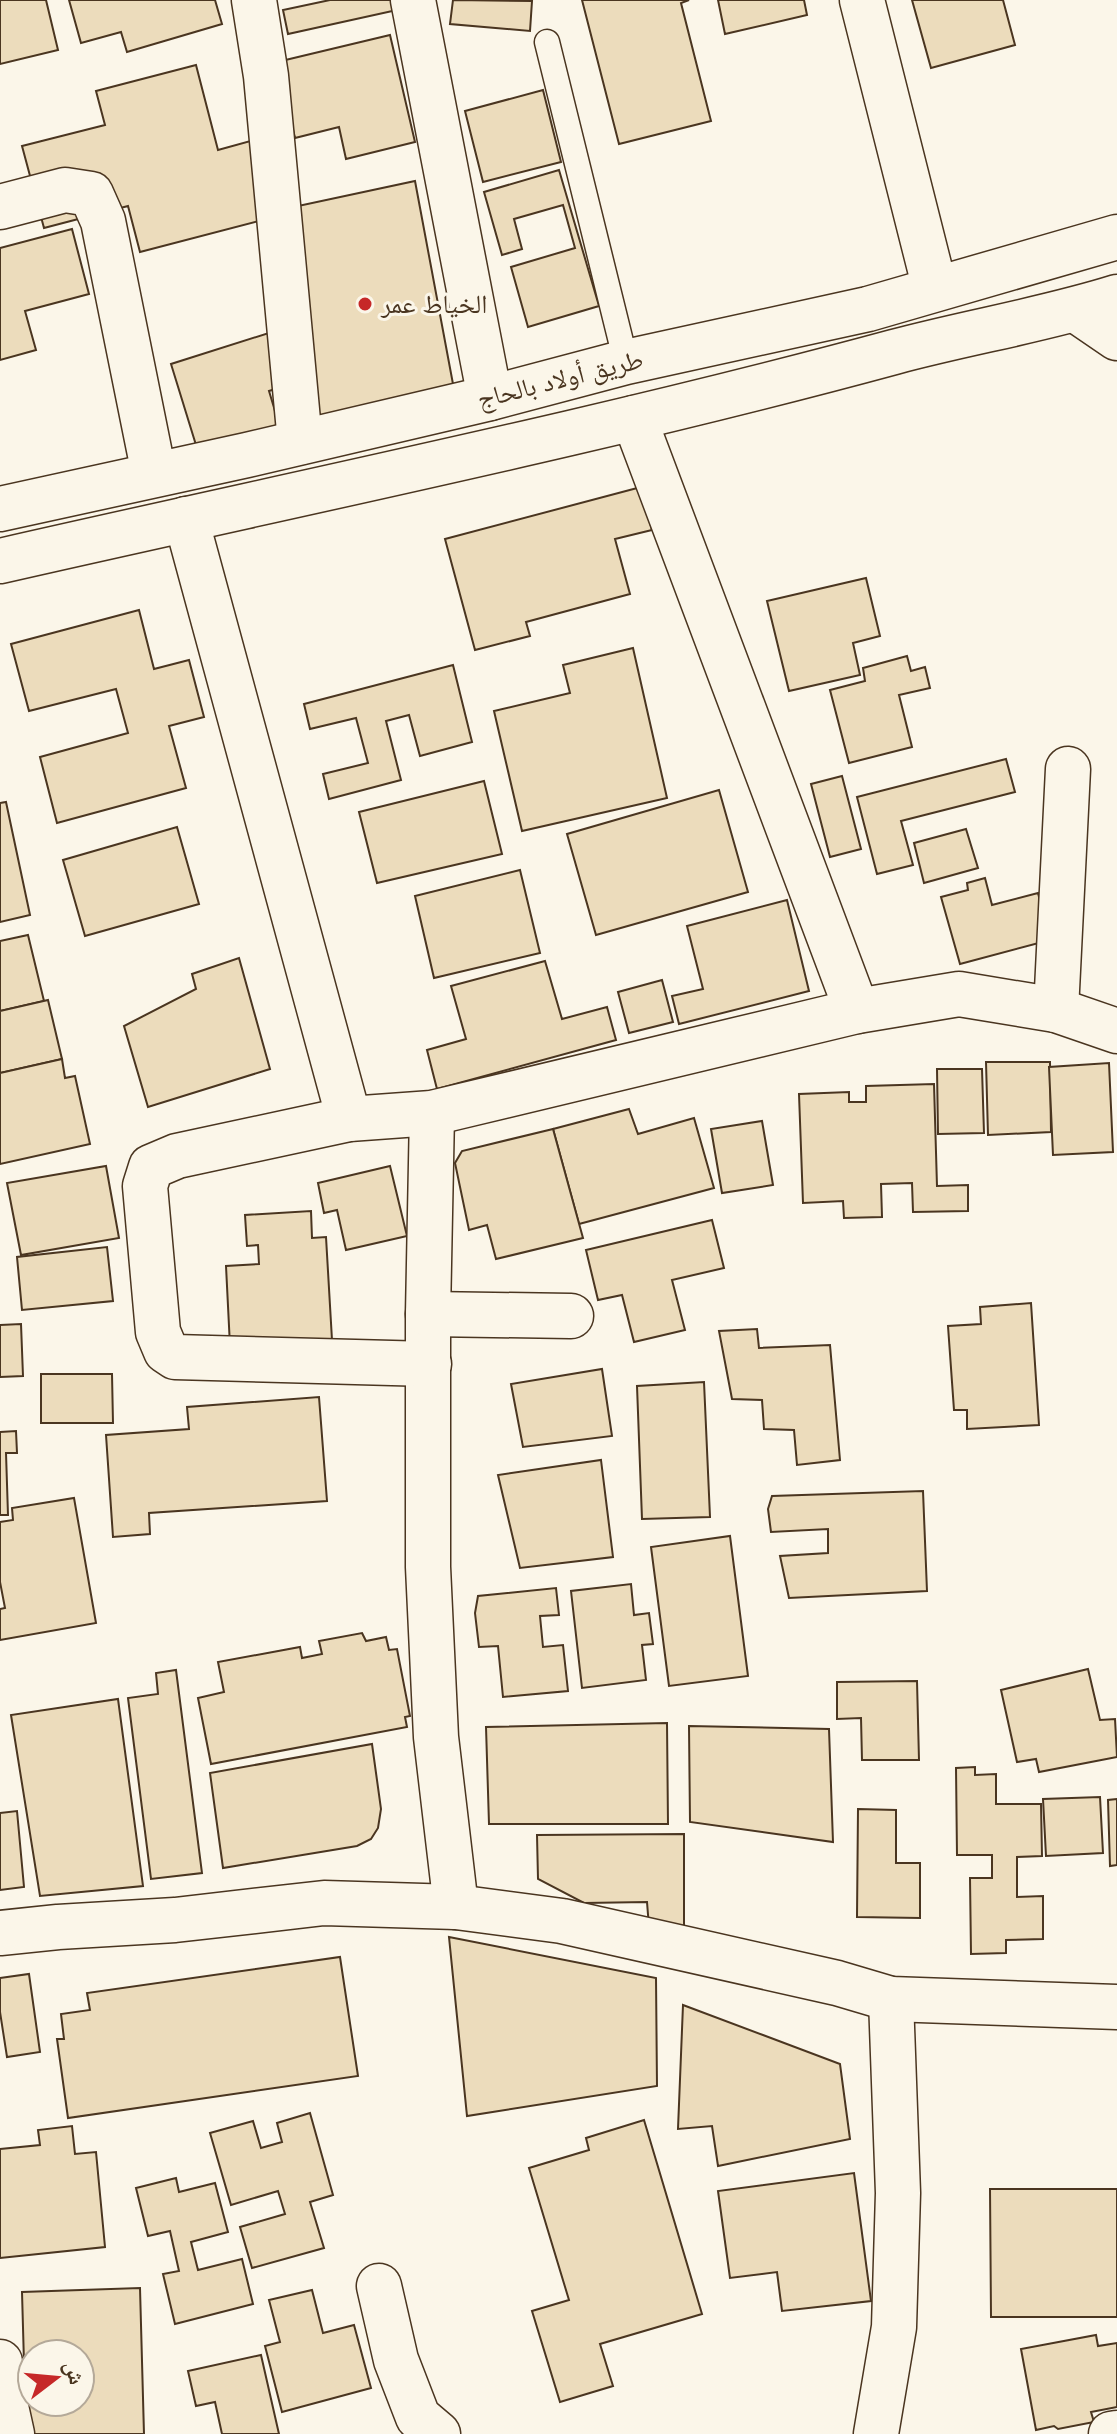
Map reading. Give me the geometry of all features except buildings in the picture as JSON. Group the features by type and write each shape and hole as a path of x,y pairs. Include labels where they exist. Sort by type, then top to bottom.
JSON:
{"street":[{"path":"254,0 266,76 300,442"},
{"path":"413,0 490,398"},
{"path":"862,0 935,289"},
{"path":"0,207 65,190 91,194 103,221 154,474"},
{"name":"طريق أولاد بالحاج","path":"0,509 490,398 626,362 868,309 1117,237"},
{"name":"طريق أولاد بالحاج","path":"0,561 634,418 897,351 1076,310 1117,297"},
{"path":"1076,310 1117,338"},
{"path":"634,418 857,1011"},
{"path":"186,519 349,1119"},
{"path":"1056,1010 1068,769"},
{"path":"429,1364 186,1359 166,1351 158,1332 145,1186 151,1167 177,1156 349,1119 432,1113 857,1011 959,994 1056,1010 1117,1031"},
{"path":"432,1113 428,1567 436,1737 456,1907"},
{"path":"428,1314 571,1316"},
{"path":"0,1933 175,1920 324,1903 456,1907 562,1921 837,1983 891,1999 1117,2007"},
{"path":"876,2434 894,2327 898,2193 891,1999"},
{"path":"379,2286 396,2360 418,2417 438,2434"},
{"path":"0,2362 12,2434"},
{"path":"1111,2434 1117,2433"}],"lane":[{"path":"547,42 626,362"}],"place":[{"name":"الخياط عمر","path":"365,304"}]}
